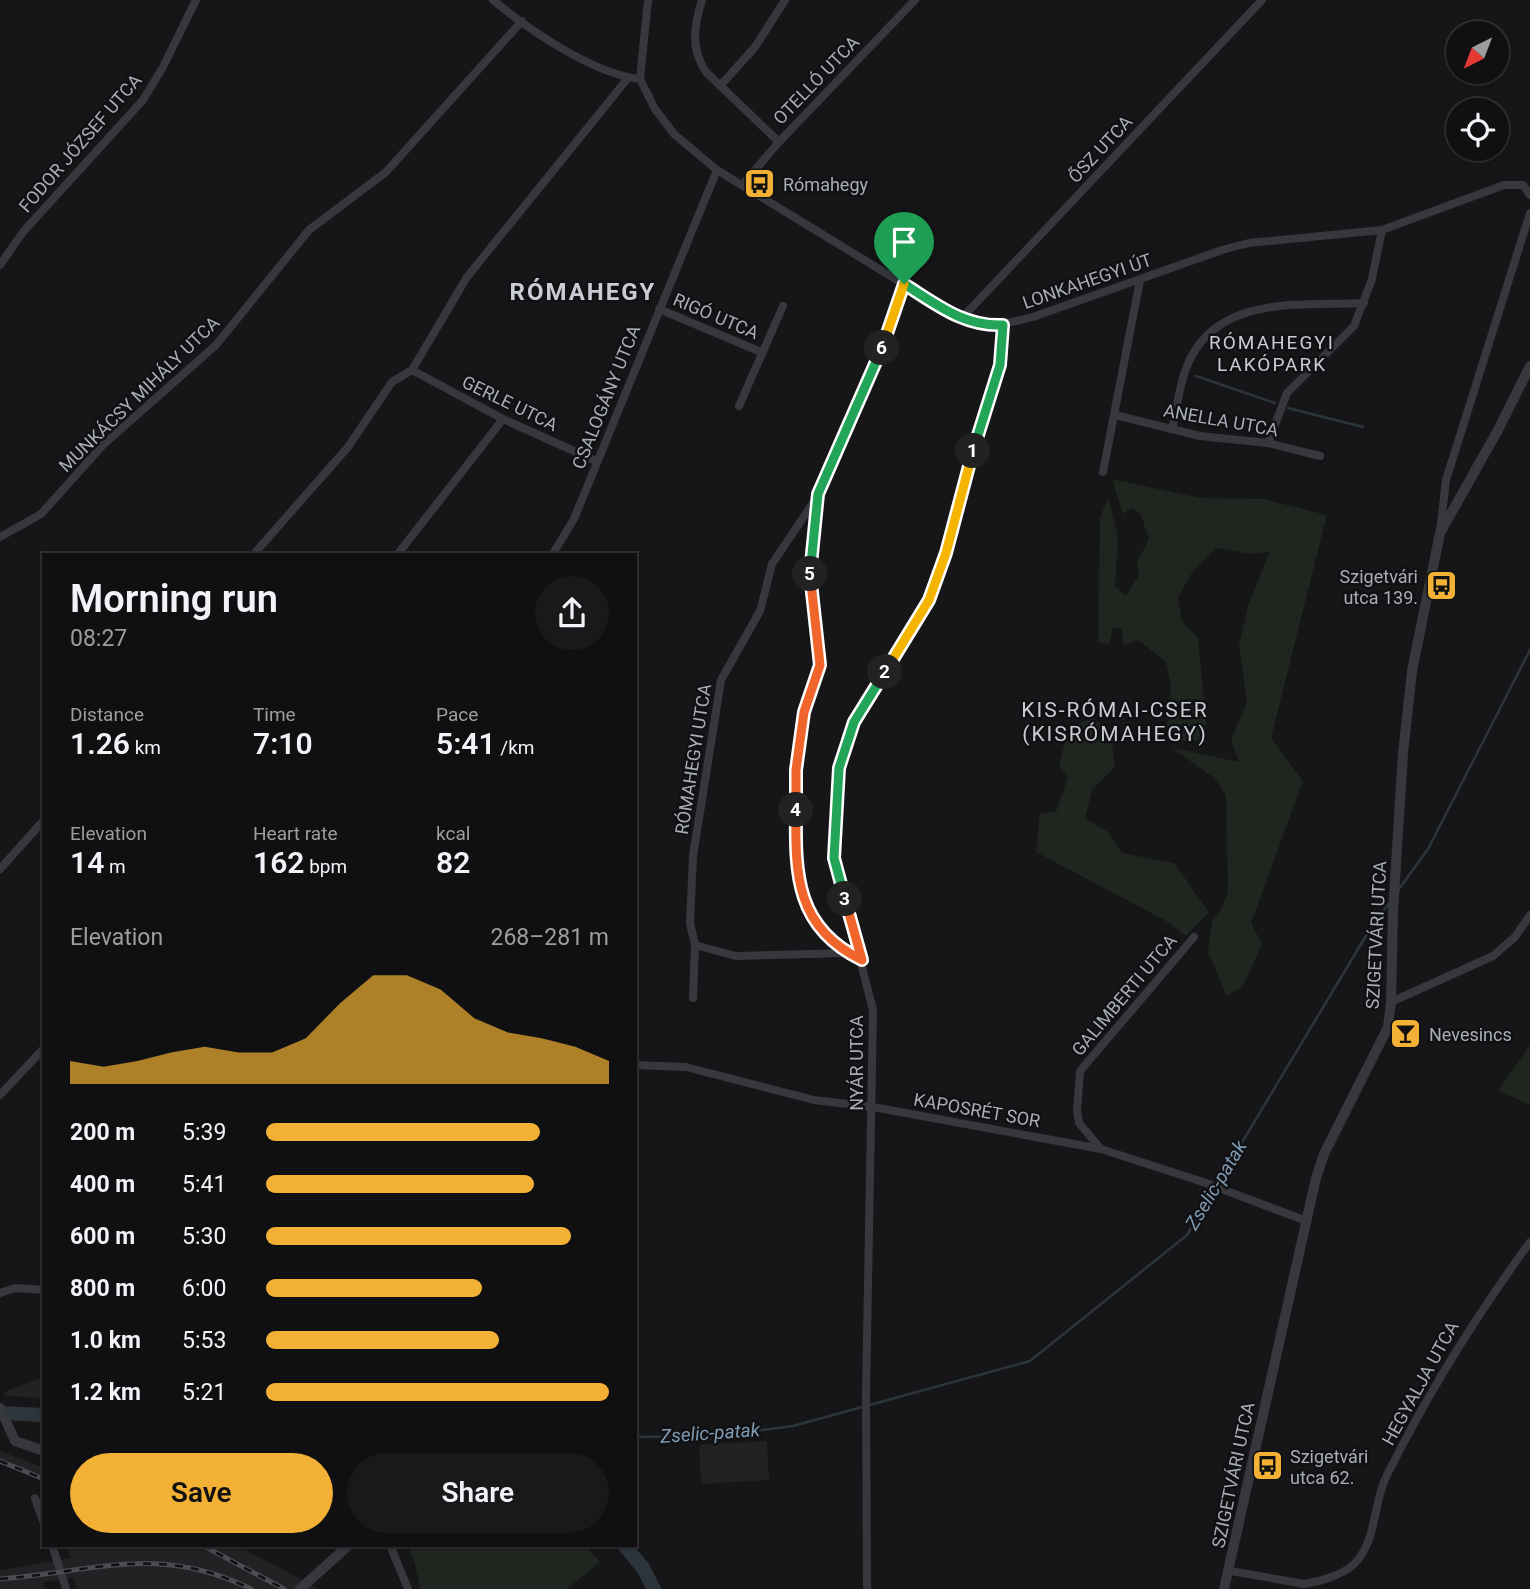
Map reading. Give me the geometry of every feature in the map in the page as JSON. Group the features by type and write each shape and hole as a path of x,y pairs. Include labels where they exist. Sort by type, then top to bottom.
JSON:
{"street":[{"name":"FODOR JÓZSEF UTCA","path":"0,265 23,232 143,100 163,67 196,0"},
{"path":"493,0 582,58 628,78 640,79 648,0"},
{"path":"702,0 694,35 695,49 706,72 779,142"},
{"path":"720,86 755,47 785,0"},
{"name":"OTELLÓ UTCA","path":"743,184 779,142 915,0"},
{"name":"ŐSZ UTCA","path":"961,319 1262,0"},
{"name":"MUNKÁCSY MIHÁLY UTCA","path":"0,537 41,514 103,445 216,345 309,230 400,158 522,21"},
{"path":"255,553 348,447 392,382 412,370 467,278 628,78"},
{"name":"LONKAHEGYI ÚT","path":"640,79 655,109 674,134 717,170 961,319 982,325 1003,325 1249,243 1382,230 1504,185 1523,185 1530,195"},
{"name":"CSALOGÁNY UTCA","path":"553,553 574,519 717,170"},
{"path":"1440,533 1446,480 1530,213"},
{"path":"1268,443 1287,393 1300,376 1342,340 1354,326 1364,303 1382,230"},
{"path":"1103,472 1140,280"},
{"name":"RÓMAHEGYI UTCA","path":"693,998 695,946 690,923 693,856 721,680 755,621 772,564 818,494 845,430 868,385 904,284"},
{"path":"1172,429 1186,366 1198,345 1223,321 1261,308 1364,303"},
{"name":"RIGÓ UTCA","path":"738,406 783,306"},
{"name":"RIGÓ UTCA","path":"659,309 761,352"},
{"name":"NYÁR UTCA","path":"867,1589 866,1394 873,1010 834,858 839,768 854,722 933,589 1000,365 1003,325"},
{"name":"SZIGETVÁRI UTCA","path":"1224,1589 1231,1571 1304,1220 1324,1154 1380,1048 1388,1027 1393,912 1412,671 1440,533 1499,430 1530,366"},
{"name":"GERLE UTCA","path":"412,370 503,419 596,461"},
{"name":"ANELLA UTCA","path":"1115,415 1172,429 1235,441 1268,443 1321,456"},
{"path":"399,553 503,419"},
{"path":"818,494 810,573 820,665 804,712 796,770 797,870 806,909 847,953 862,960"},
{"path":"0,869 42,822"},
{"path":"1391,1002 1493,956 1515,937 1530,915"},
{"name":"GALIMBERTI UTCA","path":"1101,1149 1079,1123 1077,1083 1080,1071 1194,937"},
{"path":"695,946 736,956 847,953"},
{"path":"0,1096 42,1050"},
{"name":"KAPOSRÉT SOR","path":"637,1065 685,1067 814,1100 873,1107 1101,1149 1209,1184 1304,1220"},
{"name":"HEGYALJA UTCA","path":"1231,1571 1290,1585 1315,1583 1354,1564 1368,1542 1386,1476 1454,1352 1530,1242"},
{"path":"0,1293 15,1288 42,1290"},
{"path":"0,1408 8,1429 19,1444 42,1450"},
{"path":"35,1499 42,1518"},
{"path":"53,1547 66,1589"},
{"path":"300,1589 347,1547"},
{"path":"391,1547 408,1589"}],"shaded area":[{"path":"1112,479 1200,498 1263,499 1327,515 1271,738 1303,781 1251,923 1262,944 1243,986 1227,996 1208,952 1212,921 1221,910 1228,891 1226,795 1214,778 1172,748 1239,762 1231,740 1247,702 1239,645 1248,606 1269,552 1251,554 1217,548 1193,571 1178,598 1182,621 1198,638 1206,723 1200,740 1181,741 1166,735 1171,687 1166,662 1138,640 1124,645 1121,628 1113,627 1109,645 1098,642 1100,518 1108,497 1118,537 1115,586 1126,596 1139,575 1137,562 1149,539 1141,515 1132,508 1123,514"},
{"path":"1093,718 1110,730 1115,767 1092,790 1085,818 1108,832 1122,853 1174,863 1209,912 1186,936 1168,922 1036,852 1040,813 1056,812 1068,777 1059,766 1069,727"},
{"path":"1530,1045 1530,1105 1498,1090"},
{"path":"42,1377 42,1398 5,1396 4,1392"},
{"path":"767,1441 769,1480 701,1484 699,1445"},
{"path":"0,1451 42,1467 42,1480 0,1464"},
{"path":"67,1547 241,1547 319,1589 77,1589 74,1578 43,1582 44,1589 0,1589 0,1570 71,1558"},
{"path":"408,1547 587,1547 600,1562 567,1589 420,1589 415,1564"}],"waterway":[{"path":"1196,376 1275,403"},
{"path":"1288,408 1363,427"},
{"name":"Zselic-patak","path":"1399,889 1428,849 1530,650"},
{"name":"Zselic-patak","path":"1217,1184 1364,939 1389,903"},
{"name":"Zselic-patak","path":"637,1437 715,1436 793,1426 1030,1361 1187,1235 1214,1189"},
{"path":"0,1413 42,1415"},
{"path":"626,1547 643,1568 654,1589"}],"railway":[{"path":"0,1461 42,1478"},
{"path":"206,1547 284,1589"},
{"path":"0,1579 126,1564 155,1564 185,1567 217,1575 251,1589"}],"place":[{"name":"Rómahegy","path":"760,184"},
{"name":"Szigetvári utca 139.","path":"1441,586"},
{"name":"Nevesincs","path":"1406,1034"},
{"name":"Szigetvári utca 62.","path":"1267,1466"}],"district":[{"name":"RÓMAHEGY","path":"583,292"},
{"name":"RÓMAHEGYI LAKÓPARK","path":"1272,353"},
{"name":"KIS-RÓMAI-CSER (KISRÓMAHEGY)","path":"1115,722"}],"route":[{"path":"904,284 961,319 975,324 1003,325 1003,344 1000,365 971,456 946,553 929,600 854,722 839,768 834,858 862,960 847,953 806,909 797,870 796,770 804,712 820,665 810,573 818,494 845,430 868,385 904,284"}]}
